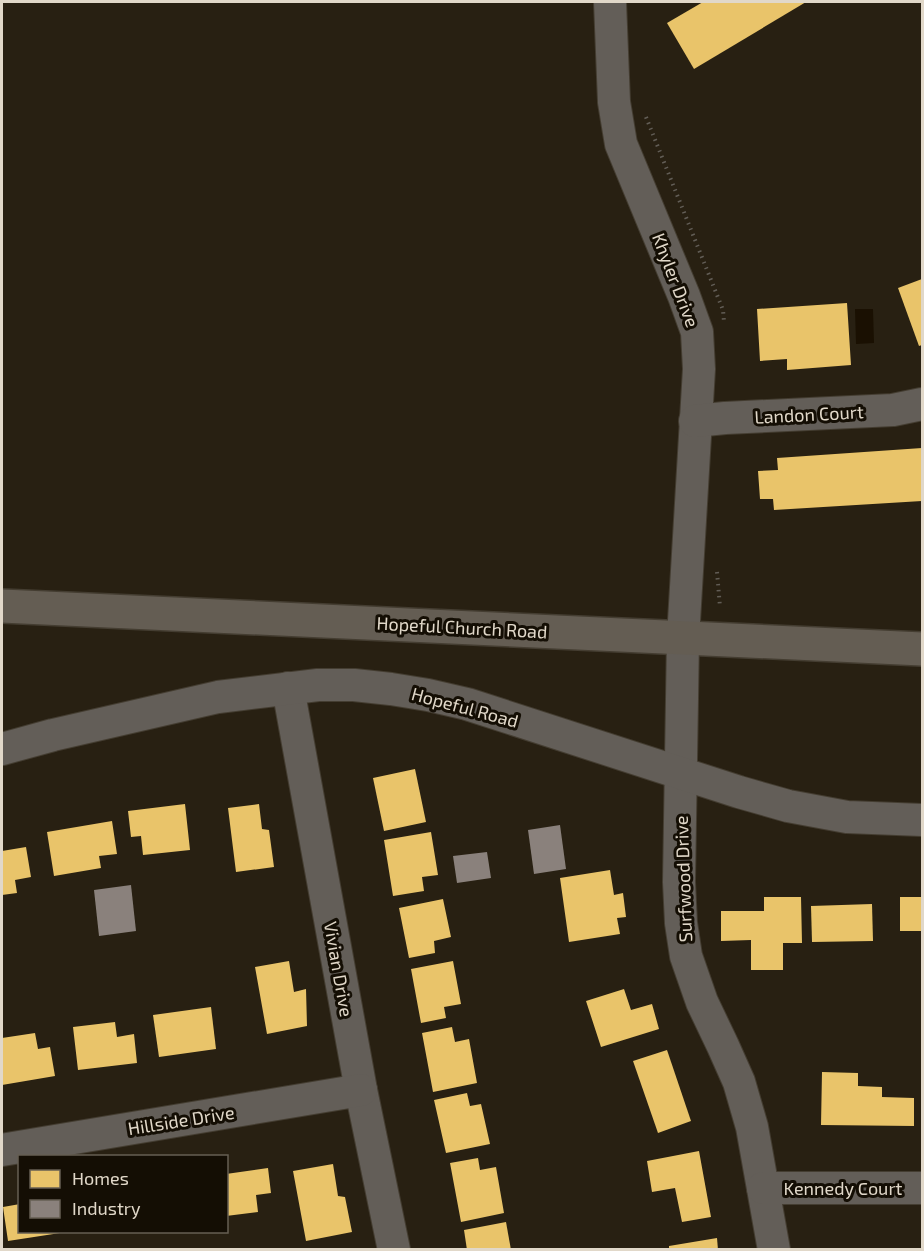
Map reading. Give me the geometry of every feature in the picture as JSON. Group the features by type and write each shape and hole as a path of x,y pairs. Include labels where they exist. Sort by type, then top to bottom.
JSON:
{"main road":[{"name":"Hopeful Church Road","path":"2,606 922,649"}],"street":[{"name":"Khyler Drive","path":"609,2 614,102 621,144 697,332 699,369 683,638"},
{"name":"Landon Court","path":"695,421 893,410 922,404"},
{"name":"Surfwood Drive","path":"683,638 679,882 681,923 686,956 702,1002 739,1083 752,1127 774,1250"},
{"name":"Hopeful Road","path":"2,749 218,697 318,685 354,685 428,695 467,704 739,792 800,808 847,817 922,820"},
{"name":"Vivian Drive","path":"288,688 360,1090 394,1250"},
{"name":"Hillside Drive","path":"2,1150 360,1090"},
{"name":"Kennedy Court","path":"763,1188 922,1188"}],"path":[{"path":"644,110 723,310 725,330"}],"shaded area":[{"path":"855,309 873,309 874,343 856,344"}],"building: Homes":[{"path":"703,2 806,2 694,69 667,23"},
{"path":"922,279 922,345 919,346 898,288"},
{"path":"847,303 851,365 787,370 787,359 760,361 757,309"},
{"path":"922,448 922,501 774,510 773,499 760,499 758,471 778,470 777,458"},
{"path":"415,769 426,822 384,831 373,778"},
{"path":"185,804 190,850 143,855 141,836 131,837 128,811"},
{"path":"259,804 262,829 269,830 274,867 236,872 228,808"},
{"path":"112,821 117,854 99,856 101,868 54,876 47,832"},
{"path":"431,832 438,875 422,877 424,891 393,896 384,840"},
{"path":"26,847 31,877 15,880 17,893 2,895 2,851"},
{"path":"610,870 614,895 623,893 626,917 617,918 620,934 569,942 560,878"},
{"path":"764,897 801,897 802,943 783,943 783,970 751,970 751,940 721,941 721,911 764,911"},
{"path":"900,897 922,897 922,931 900,931"},
{"path":"443,899 451,937 434,941 435,953 409,958 399,908"},
{"path":"872,904 873,941 812,942 811,906"},
{"path":"289,961 294,992 306,989 307,1026 267,1034 255,967"},
{"path":"453,961 461,1004 444,1007 446,1018 421,1023 411,969"},
{"path":"624,989 631,1010 652,1004 659,1029 601,1047 586,1001"},
{"path":"211,1007 216,1049 159,1057 153,1015"},
{"path":"115,1022 117,1037 134,1034 137,1063 78,1070 73,1027"},
{"path":"452,1027 455,1042 469,1039 477,1083 433,1092 422,1033"},
{"path":"35,1033 38,1049 50,1047 55,1076 2,1085 2,1038"},
{"path":"667,1050 691,1121 658,1133 633,1061"},
{"path":"822,1072 858,1073 858,1086 882,1087 882,1097 914,1098 914,1126 821,1125"},
{"path":"467,1093 470,1106 481,1104 490,1144 446,1153 434,1100"},
{"path":"699,1151 711,1217 682,1222 675,1188 652,1192 647,1161"},
{"path":"478,1158 480,1170 496,1167 504,1213 461,1222 450,1163"},
{"path":"333,1164 338,1196 345,1197 352,1232 306,1241 293,1171"},
{"path":"268,1168 271,1193 256,1195 258,1212 228,1216 228,1174"},
{"path":"18,1204 18,1233 60,1233 8,1241 3,1207"},
{"path":"506,1222 511,1250 467,1250 464,1230"},
{"path":"717,1238 718,1250 669,1250 669,1246"}],"building: Industry":[{"path":"560,825 566,869 534,874 528,830"},
{"path":"487,852 491,878 457,883 453,856"},
{"path":"131,885 136,931 99,936 94,890"}]}
